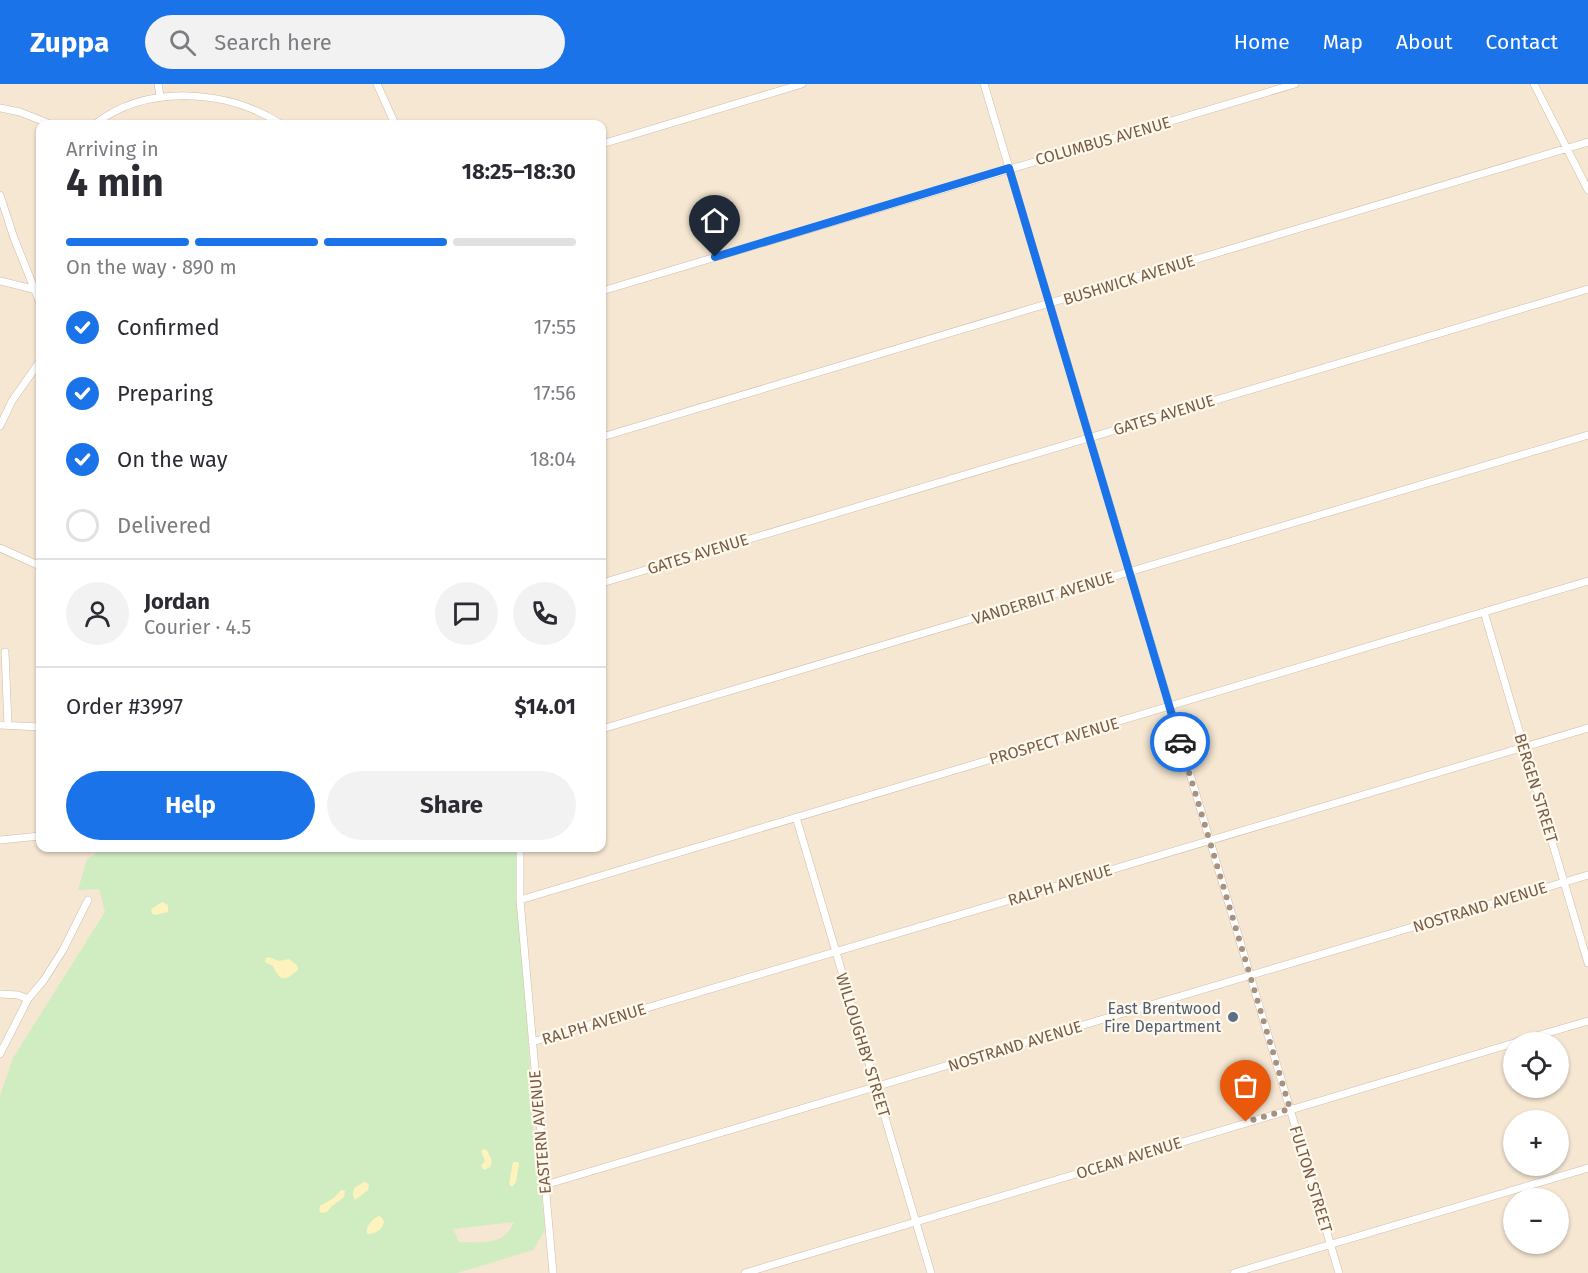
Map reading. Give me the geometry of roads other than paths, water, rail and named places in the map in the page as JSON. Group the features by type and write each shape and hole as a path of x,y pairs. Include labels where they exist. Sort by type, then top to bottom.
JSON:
{"street":[{"path":"158,84 160,96"},
{"path":"377,84 393,120"},
{"path":"606,143 802,84"},
{"name":"FULTON STREET","path":"984,84 1339,1273"},
{"name":"COLUMBUS AVENUE","path":"606,290 1295,84"},
{"path":"1534,84 1588,190"},
{"path":"101,120 123,106 160,96 196,94 257,110 274,120"},
{"path":"0,108 20,112 40,120"},
{"name":"BUSHWICK AVENUE","path":"606,436 1588,142"},
{"path":"0,195 36,295"},
{"path":"0,281 33,289"},
{"name":"GATES AVENUE","path":"606,582 1588,289"},
{"path":"0,426 12,400 36,367"},
{"name":"VANDERBILT AVENUE","path":"606,728 1588,435"},
{"path":"0,548 36,564"},
{"name":"PROSPECT AVENUE","path":"520,900 1588,581"},
{"name":"BERGEN STREET","path":"1484,612 1588,963"},
{"path":"5,652 4,725 36,727"},
{"name":"RALPH AVENUE","path":"532,1042 1588,728"},
{"name":"WILLOUGHBY STREET","path":"796,817 931,1273"},
{"path":"0,840 36,836"},
{"name":"EASTERN AVENUE","path":"520,852 520,900 553,1273"},
{"name":"NOSTRAND AVENUE","path":"544,1185 1588,874"},
{"path":"0,1054 28,999 44,980 63,950 88,900"},
{"path":"0,994 18,995 28,999"},
{"name":"OCEAN AVENUE","path":"1552,1032 1588,1021"},
{"name":"OCEAN AVENUE","path":"745,1273 1503,1047"},
{"path":"1234,1273 1588,1167"}],"place":[{"name":"East Brentwood Fire Department","path":"1233,1017"}]}
